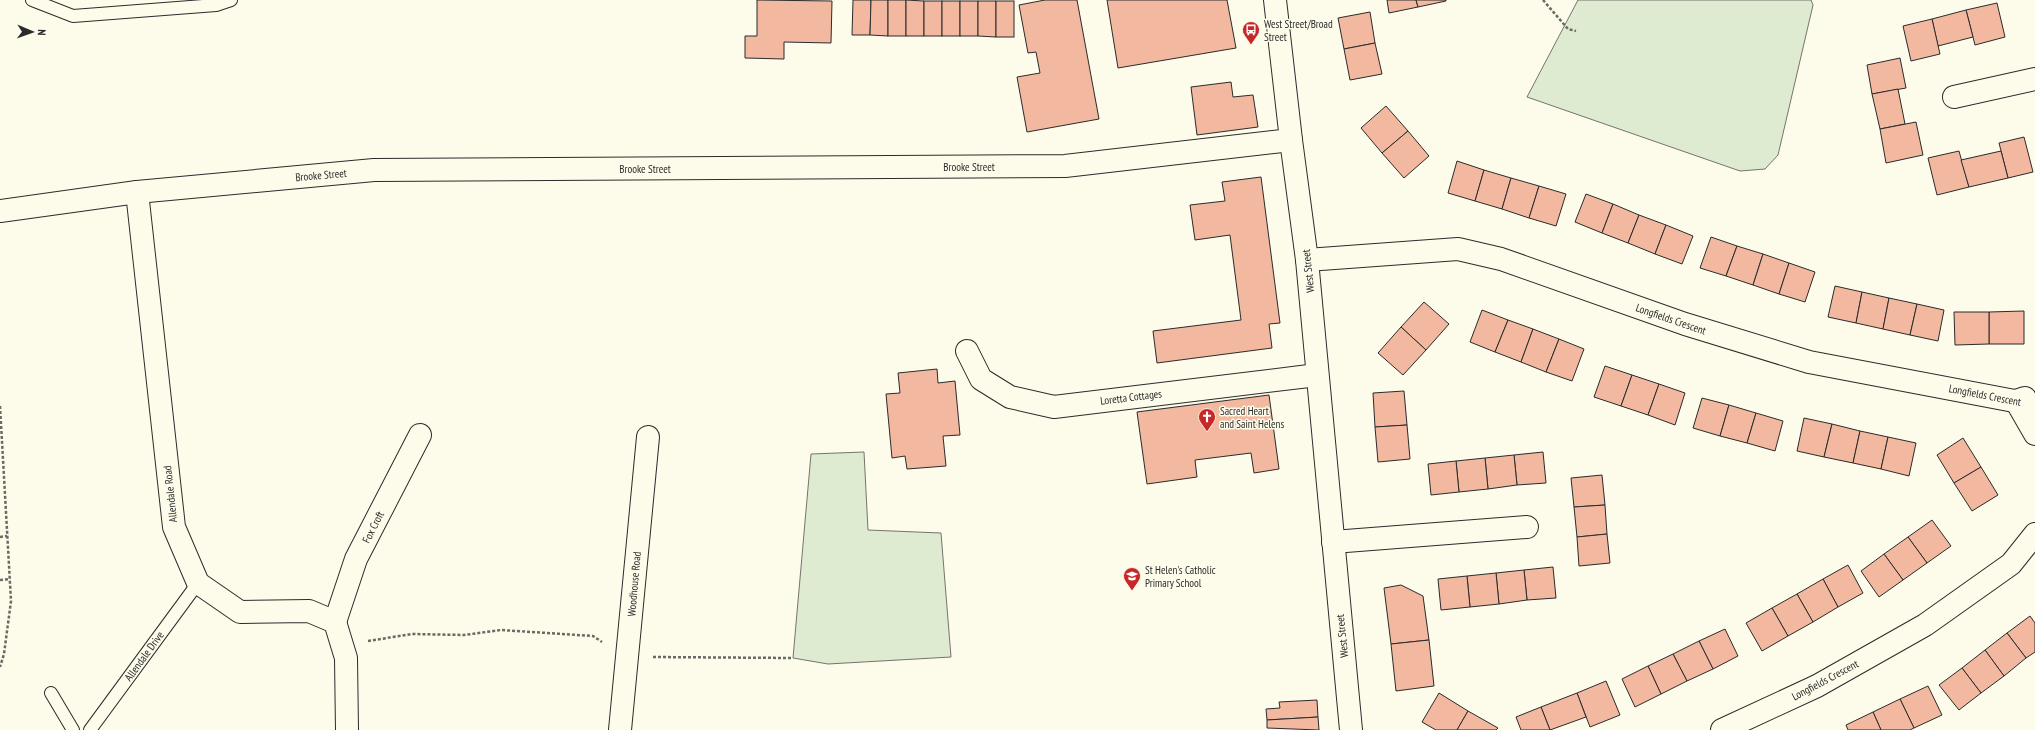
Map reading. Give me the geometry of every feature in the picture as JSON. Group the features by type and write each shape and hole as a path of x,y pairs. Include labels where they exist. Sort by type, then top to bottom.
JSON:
{"street":[{"name":"West Street","path":"1275,0 1291,140 1307,260 1352,730"},
{"path":"1954,97 2035,79"},
{"name":"Brooke Street","path":"0,210 137,192 374,170 1065,166 1291,140"},
{"name":"Allendale Road","path":"137,192 174,527 198,583"},
{"name":"Longfields Crescent","path":"1307,260 1458,249 1501,260 1685,324 1809,362 2029,400"},
{"name":"Loretta Cottages","path":"967,351 981,379 1010,397 1054,406 1317,375"},
{"path":"2029,400 2035,434"},
{"name":"Fox Croft","path":"335,622 356,559 420,435"},
{"name":"Woodhouse Road","path":"620,730 648,437"},
{"path":"1333,542 1527,527"},
{"name":"Longfields Crescent","path":"1722,730 1817,686 1925,625 2010,564 2035,534"},
{"path":"198,583 240,612 309,611 335,622 346,658 347,730"}],"lane":[{"path":"32,0 73,16 216,5 230,0"},
{"name":"Allendale Drive","path":"90,730 198,583"},
{"path":"51,693 73,730"}],"path":[{"path":"1543,0 1568,29 1576,31"},
{"path":"0,406 11,601 4,654 0,665"},
{"path":"0,537 8,536"},
{"path":"0,580 10,580"},
{"path":"342,646 412,634 464,635 501,630 593,636 627,657 793,658"}],"green space":[{"path":"1578,0 1811,0 1813,5 1778,155 1765,169 1740,171 1527,97"},
{"path":"864,452 868,530 941,533 951,657 828,664 793,658 811,454"}],"building":[{"path":"757,0 832,1 831,43 784,42 784,59 745,58 745,36 757,36"},
{"path":"853,0 871,0 870,35 852,35"},
{"path":"871,0 888,0 888,36 870,35"},
{"path":"888,0 906,0 906,36 888,36"},
{"path":"906,0 924,1 924,36 906,36"},
{"path":"1045,0 1077,0 1099,119 1027,132 1017,77 1040,73 1036,52 1028,53 1019,5"},
{"path":"1107,0 1227,0 1236,48 1118,68"},
{"path":"1387,0 1416,0 1418,7 1389,13"},
{"path":"1416,0 1446,0 1446,1 1418,7"},
{"path":"924,1 942,1 942,36 924,36"},
{"path":"942,1 960,1 960,36 942,36"},
{"path":"960,1 978,1 978,36 960,36"},
{"path":"978,1 996,1 996,37 978,36"},
{"path":"996,1 1014,1 1014,37 996,37"},
{"path":"1997,3 2005,37 1975,45 1966,10"},
{"path":"1966,10 1973,37 1938,46 1932,19"},
{"path":"1370,12 1375,43 1344,49 1338,18"},
{"path":"1932,19 1940,54 1911,61 1903,26"},
{"path":"1375,43 1382,74 1350,80 1344,49"},
{"path":"1900,58 1906,88 1872,94 1867,65"},
{"path":"1231,82 1233,97 1253,95 1258,127 1197,135 1191,87"},
{"path":"1898,89 1905,124 1880,129 1872,94"},
{"path":"1386,106 1408,131 1382,153 1361,128"},
{"path":"1916,122 1923,155 1886,163 1880,129"},
{"path":"1408,131 1429,156 1404,178 1382,153"},
{"path":"2024,137 2033,172 2008,178 1999,143"},
{"path":"1959,151 1969,187 1937,195 1928,158"},
{"path":"2001,151 2008,178 1969,187 1961,160"},
{"path":"1457,161 1484,170 1475,201 1448,193"},
{"path":"1484,170 1511,178 1502,209 1475,201"},
{"path":"1261,177 1280,323 1269,324 1272,348 1157,363 1153,331 1241,320 1230,235 1195,240 1190,205 1225,201 1222,182"},
{"path":"1511,178 1539,186 1529,218 1502,209"},
{"path":"1539,186 1566,194 1556,226 1529,218"},
{"path":"1586,194 1613,204 1602,233 1575,222"},
{"path":"1613,204 1639,215 1628,243 1602,233"},
{"path":"1639,215 1666,225 1655,254 1628,243"},
{"path":"1666,225 1693,236 1682,264 1655,254"},
{"path":"1711,237 1737,246 1726,276 1700,268"},
{"path":"1737,246 1763,254 1753,285 1726,276"},
{"path":"1763,254 1789,263 1779,294 1753,285"},
{"path":"1789,263 1815,272 1805,302 1779,294"},
{"path":"1835,286 1862,292 1856,323 1828,317"},
{"path":"1862,292 1889,298 1883,329 1856,323"},
{"path":"1889,298 1917,304 1910,335 1883,329"},
{"path":"1424,302 1449,324 1426,350 1401,327"},
{"path":"1917,304 1944,310 1938,341 1910,335"},
{"path":"1482,310 1508,320 1495,352 1470,342"},
{"path":"2024,311 2024,344 1989,344 1989,312"},
{"path":"1954,312 1989,312 1989,344 1955,345"},
{"path":"1508,320 1533,329 1521,362 1495,352"},
{"path":"1401,327 1426,350 1403,375 1378,353"},
{"path":"1533,329 1559,339 1546,372 1521,362"},
{"path":"1559,339 1584,349 1572,381 1546,372"},
{"path":"1605,366 1632,375 1621,406 1594,397"},
{"path":"937,369 938,383 955,381 960,435 943,436 946,466 907,469 905,456 892,458 886,394 900,393 898,373"},
{"path":"1632,375 1659,384 1648,415 1621,406"},
{"path":"1659,384 1685,393 1675,425 1648,415"},
{"path":"1404,391 1407,425 1375,427 1373,393"},
{"name":"Sacred Heart and Saint Helens","path":"1269,395 1279,469 1254,473 1251,453 1195,460 1197,477 1147,484 1137,412"},
{"path":"1702,398 1729,405 1720,436 1693,428"},
{"path":"1729,405 1756,413 1747,443 1720,436"},
{"path":"1756,413 1783,421 1775,451 1747,443"},
{"path":"1804,418 1832,424 1824,457 1797,451"},
{"path":"1832,424 1860,431 1853,463 1824,457"},
{"path":"1407,425 1410,459 1378,462 1375,427"},
{"path":"1860,431 1888,437 1881,469 1853,463"},
{"path":"1888,437 1916,443 1909,476 1881,469"},
{"path":"1963,438 1981,467 1954,483 1937,455"},
{"path":"1543,452 1546,483 1517,485 1514,455"},
{"path":"1514,455 1517,485 1488,489 1485,458"},
{"path":"1485,458 1488,489 1459,492 1456,461"},
{"path":"1456,461 1459,492 1431,495 1428,464"},
{"path":"1981,467 1998,495 1972,511 1954,483"},
{"path":"1602,475 1605,505 1574,507 1571,478"},
{"path":"1605,505 1607,534 1577,537 1574,507"},
{"path":"1932,520 1951,546 1927,563 1908,537"},
{"path":"1607,534 1610,563 1579,566 1577,537"},
{"path":"1908,537 1927,563 1903,580 1884,554"},
{"path":"1884,554 1903,580 1879,597 1861,571"},
{"path":"1848,565 1863,593 1838,607 1823,579"},
{"path":"1553,567 1556,598 1527,600 1524,570"},
{"path":"1524,570 1527,600 1499,604 1496,573"},
{"path":"1496,573 1499,604 1470,607 1467,576"},
{"path":"1467,576 1470,607 1441,610 1438,579"},
{"path":"1823,579 1838,607 1813,622 1797,594"},
{"path":"1401,585 1423,596 1429,640 1391,644 1384,588"},
{"path":"1797,594 1813,622 1788,636 1772,608"},
{"path":"1772,608 1788,636 1762,651 1746,623"},
{"path":"2030,616 2035,623 2035,652 2026,658 2007,633"},
{"path":"1725,629 1738,656 1713,669 1699,641"},
{"path":"2007,633 2026,658 2004,676 1985,650"},
{"path":"1429,640 1434,686 1396,691 1391,644"},
{"path":"1699,641 1713,669 1687,681 1673,654"},
{"path":"1985,650 2004,676 1981,693 1962,668"},
{"path":"1673,654 1687,681 1661,694 1648,666"},
{"path":"1648,666 1661,694 1635,707 1622,679"},
{"path":"1962,668 1981,693 1959,710 1939,685"},
{"path":"1606,681 1620,715 1590,727 1577,693"},
{"path":"1928,686 1942,715 1914,728 1900,699"},
{"path":"1439,693 1468,711 1457,730 1436,730 1422,722"},
{"path":"1577,693 1586,717 1550,730 1541,707"},
{"path":"1900,699 1914,728 1910,730 1881,730 1873,712"},
{"path":"1317,700 1318,717 1267,720 1266,709 1280,708 1279,702"},
{"path":"1541,707 1550,730 1521,730 1516,717"},
{"path":"1468,711 1498,728 1496,730 1457,730"},
{"path":"1873,712 1881,730 1848,730 1846,725"},
{"path":"1318,717 1319,730 1267,728 1267,720"}],"place":[{"name":"West Street/Broad Street","path":"1251,45"},
{"name":"Sacred Heart and Saint Helens","path":"1207,432"},
{"name":"St Helen's Catholic Primary School","path":"1132,591"}]}
